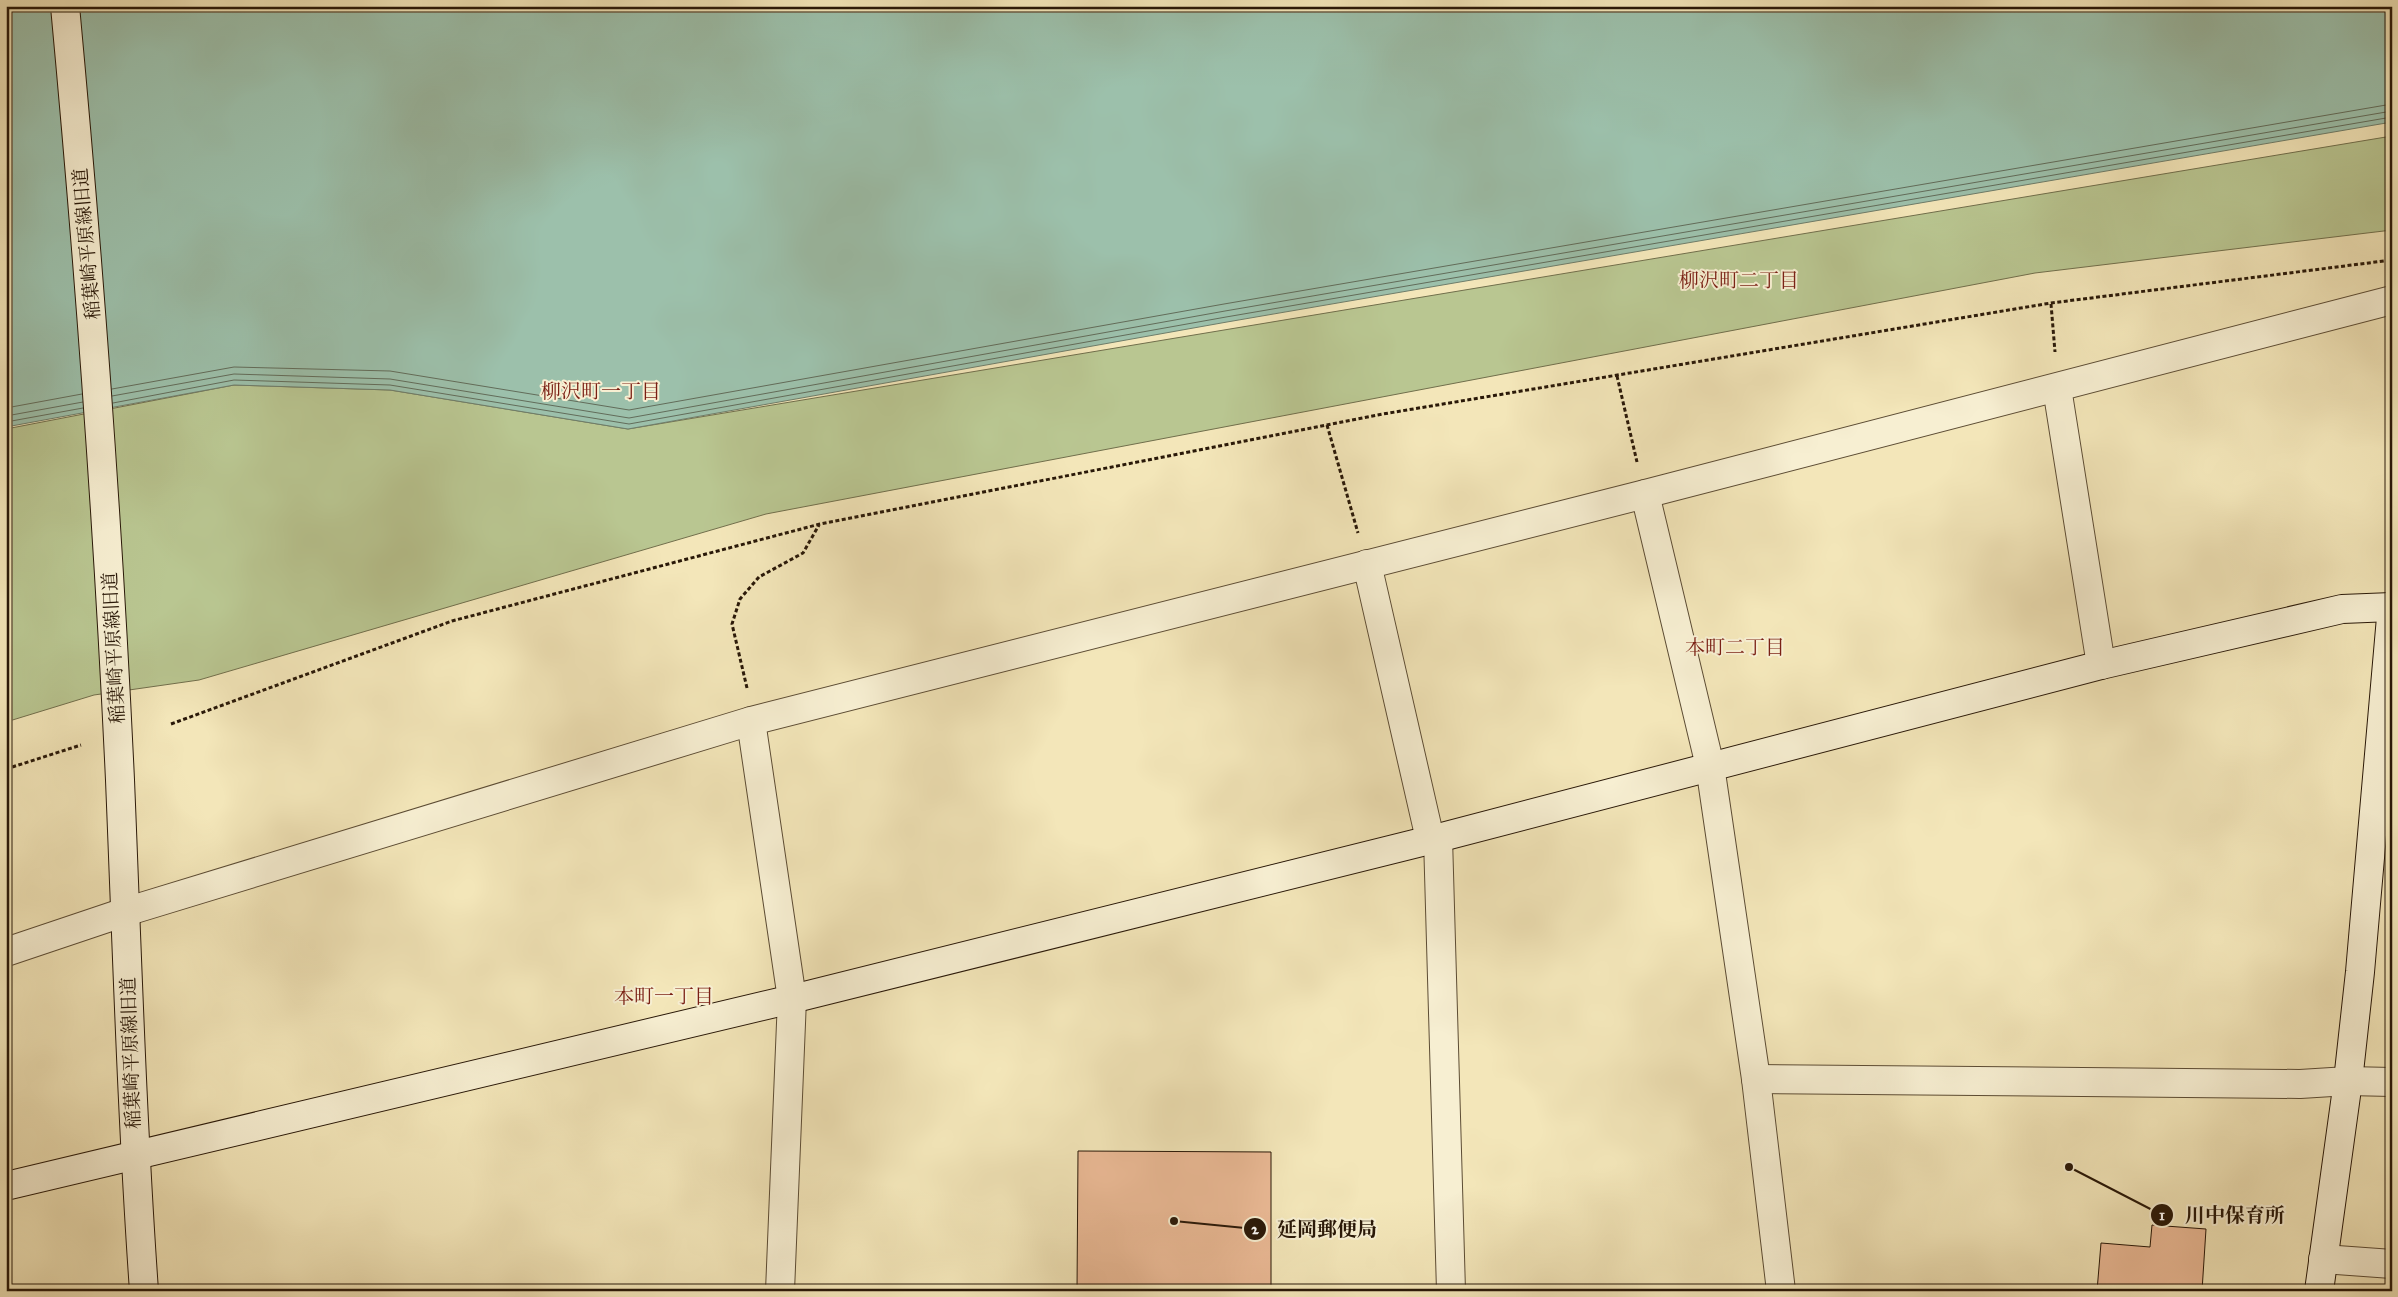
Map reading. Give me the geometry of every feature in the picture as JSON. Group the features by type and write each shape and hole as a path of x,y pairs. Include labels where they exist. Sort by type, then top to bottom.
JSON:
{"street":[{"name":"稲葉崎平原線旧道","path":"65,6 86,229 107,539 120,780 134,1155 144,1291"},
{"path":"6,952 125,912 751,721 1645,494 2392,300"},
{"path":"2057,388 2101,665"},
{"path":"1645,494 1710,766 1756,1079 1781,1291"},
{"path":"1367,564 1434,838 1451,1291"},
{"path":"6,1186 792,999 1434,838 2101,665 2342,609 2392,606 2360,972 2348,1081 2319,1291"},
{"path":"751,721 792,999 780,1291"},
{"path":"1756,1079 2300,1084 2348,1081 2392,1082"},
{"path":"2323,1259 2392,1264"}],"path":[{"path":"171,724 452,621 820,524 1327,425 1617,375 2051,303 2392,260"},
{"path":"2051,303 2057,388"},
{"path":"1617,375 1645,494"},
{"path":"1327,425 1367,564"},
{"path":"751,721 748,694 732,624 740,599 759,577 803,553 820,524"},
{"path":"6,769 81,746"}],"shaded area":[{"path":"2392,136 2392,230 2035,273 766,514 199,680 94,695 6,722 6,429 234,385 390,390 628,429"}],"water":[{"path":"6,6 2392,6 2392,122 1227,322 628,429 390,390 234,385 6,427"}],"building":[{"path":"1078,1151 1271,1152 1271,1291 1077,1291"},
{"path":"2152,1225 2206,1229 2202,1291 2097,1291 2101,1243 2150,1247"}],"place":[{"name":"川中保育所","path":"2069,1167"},
{"name":"延岡郵便局","path":"1174,1221"}],"district":[{"name":"柳沢町二丁目","path":"1739,280"},
{"name":"柳沢町一丁目","path":"601,391"},
{"name":"本町二丁目","path":"1735,647"},
{"name":"本町一丁目","path":"664,996"}]}
